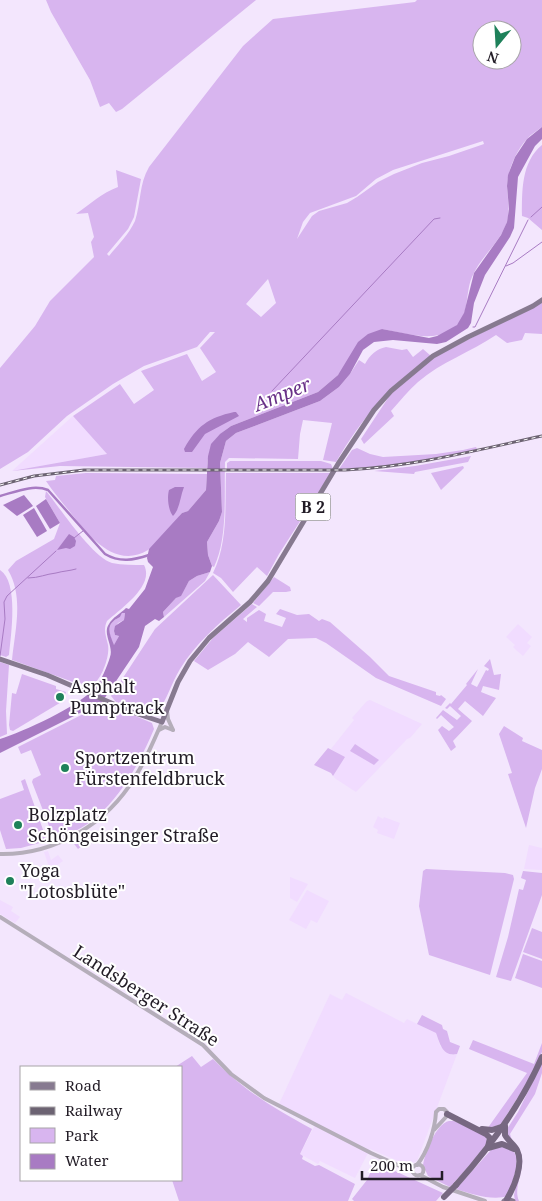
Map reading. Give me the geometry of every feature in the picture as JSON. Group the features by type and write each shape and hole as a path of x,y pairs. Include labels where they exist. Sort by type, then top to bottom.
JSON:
{"highway":[{"path":"442,1199 488,1148 505,1125 522,1098 542,1057"},
{"path":"445,1118 455,1119 477,1128 489,1136 488,1148"},
{"path":"477,1128 492,1130 505,1125"},
{"path":"505,1125 504,1135 517,1151 520,1162 509,1200"},
{"path":"488,1148 502,1144 517,1151"}],"main road":[{"name":"B 2","path":"162,722 181,676 200,648 214,633 250,602 268,581 338,464 374,410 391,391 433,356 468,336 542,300"},
{"path":"2,659 47,674 106,701 162,722"},
{"path":"150,717 158,716 167,708"}],"street":[{"path":"158,730 164,727 173,730 167,716 167,708"},
{"path":"150,717 158,730"},
{"path":"0,854 25,852 51,845 75,835 96,822 118,802 136,777 162,722"},
{"name":"Landsberger Straße","path":"0,918 203,1045 231,1074 264,1098 406,1170 416,1168 415,1175 421,1174 443,1187 485,1201"},
{"path":"421,1174 416,1168 422,1160 434,1130 435,1114 439,1109 444,1109 445,1118 434,1130"},
{"path":"436,1118 445,1118"}],"shaded area":[{"path":"73,416 107,454 12,471"},
{"path":"518,624 532,637 527,643 531,646 523,656 506,637"},
{"path":"370,700 422,724 356,792 333,776 344,758 331,749 354,720 352,718"},
{"path":"378,816 400,823 394,839 377,833 378,830 373,827"},
{"path":"529,845 542,848 542,870 524,869"},
{"path":"48,851 51,860 58,855 63,861 50,870 44,852"},
{"path":"290,877 308,884 297,902 290,898"},
{"path":"307,890 329,901 317,923 311,920 306,929 289,920"},
{"path":"0,900 13,907 11,911 20,917 15,923 0,914"},
{"path":"346,993 404,1023 407,1019 436,1033 440,1046 452,1055 457,1054 417,1161 408,1165 370,1149 355,1178 320,1161 318,1164 300,1154 316,1123 279,1104 330,994 342,1000"}],"green space":[{"path":"46,0 256,0 116,112 109,103 100,107 90,80"},
{"path":"417,0 542,0 542,127 527,139 519,149 513,162 507,182 509,209 507,222 500,237 472,277 464,314 458,325 439,335 428,336 382,329 338,375 318,392 231,426 213,443 207,468 60,466 12,471 107,454 73,416 120,384 134,404 154,390 141,371 187,354 202,381 216,372 200,348 215,332 210,332 197,347 144,366 113,384 67,416 28,452 0,469 0,368 35,326 50,301 94,257 91,242 94,237 88,213 76,214 101,196 118,187 116,170 141,179 134,217 128,229 107,254 109,256 133,226 143,180 149,167 243,46 273,19 415,2","holes":["483,141 484,144 422,163 394,174 378,182 347,203 319,211 312,216 297,239 303,222 310,213 356,196 376,179 393,170","268,279 276,303 261,317 246,304"]},
{"path":"542,145 542,230 528,218 522,216 522,207 526,169 535,152"},
{"path":"542,302 542,334 525,333 522,340 507,343 496,335 436,369 411,389 391,411 394,416 364,444 361,439 392,392 434,357"},
{"path":"386,347 407,349 413,357 423,349 431,356 389,391 366,417 336,462 323,460 332,423 303,420 298,459 229,458 225,462 223,529 218,555 214,567 212,566 208,555 207,542 222,512 220,463 226,441 236,433 320,401 339,387 359,360 365,364 374,353"},
{"path":"476,447 477,449 426,460 374,467 339,469 352,450 357,448 383,457 436,454"},
{"path":"471,456 468,462 415,472 414,474 374,471 415,466"},
{"path":"230,461 321,461 331,464 333,469 227,469 227,463"},
{"path":"463,466 464,468 441,490 431,473"},
{"path":"86,473 207,474 206,490 188,511 182,513 153,546 136,555 124,556 103,547 94,539 77,521 46,481 55,480 56,476"},
{"path":"226,473 331,473 267,576 257,567 233,592 221,578 213,573 218,561 223,537"},
{"path":"46,491 95,552 112,563 144,565 146,573 141,589 107,621 105,630 108,645 107,661 93,685 76,683 12,660 17,602 13,580 8,570 16,561 54,539 60,523 45,497"},
{"path":"0,570 6,576 12,597 9,655 6,657 0,655"},
{"path":"210,572 205,581 164,617 163,612 181,595 189,581"},
{"path":"213,575 241,605 200,642 193,651 180,669 157,713 151,714 116,702 111,696 155,629"},
{"path":"274,577 290,587 291,591 273,592 259,606 253,603"},
{"path":"252,604 257,607 243,619 247,622 247,618 259,610 266,614 264,621 282,627 286,618 276,614 280,609 297,615 309,614 319,621 322,619 330,622 389,676 436,692 436,695 441,695 446,699 441,706 376,678 316,638 288,639 269,657 248,642 235,654 208,670 194,661 213,638"},
{"path":"122,613 125,613 124,620 118,623 114,631 115,635 119,636 114,646 110,626"},
{"path":"490,659 494,675 501,674 499,690 483,686 481,692 496,698 483,716 465,701 458,709 472,721 453,741 456,747 451,751 438,730 442,726 449,731 454,727 441,715 436,718 443,710 457,720 461,716 450,706 447,709 445,708 451,704 478,669 471,684 477,687 486,670 488,671 489,669 484,666"},
{"path":"0,662 9,665 6,711 7,734 0,737"},
{"path":"22,674 56,686 56,689 66,692 63,701 13,731 10,730 9,725 12,693 16,694"},
{"name":"Sportzentrum Fürstenfeldbruck","path":"105,703 152,723 154,729 138,763 116,796 103,811 72,833 54,839 32,782 33,779 41,775 31,750 21,754 18,747"},
{"path":"504,726 523,738 522,741 542,750 542,769 535,788 526,828 508,774 512,773 499,734"},
{"path":"355,744 379,760 374,765 350,751"},
{"path":"328,748 345,757 333,776 331,773 314,765"},
{"path":"25,779 47,841 21,848 6,849 0,830 0,799 24,790 21,781"},
{"path":"95,833 96,835 78,849 71,840 78,836"},
{"path":"426,869 513,875 514,879 490,975 429,955 419,906 423,871"},
{"path":"523,871 542,873 542,895 511,981 496,977 519,889 523,890 526,880 521,878"},
{"path":"532,928 542,932 542,959 523,952"},
{"path":"523,954 542,961 542,988 515,978"},
{"path":"422,1015 442,1025 443,1029 447,1031 450,1042 460,1046 457,1054 445,1052 436,1033 417,1024"},
{"path":"473,1040 534,1064 542,1043 542,1052 530,1078 501,1124 487,1129 527,1073 469,1049"},
{"path":"192,1056 201,1067 213,1059 237,1081 260,1098 312,1129 300,1154 303,1156 302,1159 315,1166 319,1165 355,1184 348,1201 179,1201 172,1181 182,1181 182,1066 177,1066"},
{"path":"542,1063 542,1073 535,1094 510,1134 521,1154 506,1136 507,1129 518,1112"},
{"path":"454,1121 486,1135 487,1143 450,1187 428,1176 423,1165 426,1153 436,1133 444,1123"},
{"path":"501,1146 512,1150 516,1159 515,1172 508,1196 495,1198 475,1195 456,1189 491,1150"},
{"path":"522,1157 522,1169 517,1191 519,1201 515,1201 514,1195"},
{"path":"375,1162 443,1193 436,1201 354,1201 352,1199 367,1180"}],"water":[{"path":"542,127 542,139 535,146 518,177 514,228 485,275 474,303 471,323 468,328 446,342 437,344 393,340 374,342 363,350 350,374 339,387 320,401 236,433 226,441 220,463 222,512 207,542 208,555 212,566 210,572 189,581 181,596 176,598 163,612 164,617 159,621 155,619 145,626 139,647 102,702 0,753 0,739 36,725 77,703 95,688 102,678 111,653 107,628 114,618 126,608 129,609 145,589 153,567 147,558 149,549 182,513 188,511 206,490 208,456 211,444 220,434 231,426 318,392 338,375 358,342 368,334 382,329 429,338 437,336 457,325 464,313 474,273 501,235 507,222 509,209 508,175 515,157 527,139","holes":["122,613 125,613 124,620 115,626 115,635 119,636 114,645 110,626"]},
{"path":"234,412 239,416 205,434 192,452 185,452 184,449 189,441 204,424 217,417"},
{"path":"175,487 184,487 179,506 173,516 169,507 168,496 169,490"},
{"path":"24,495 33,506 17,516 3,505"},
{"path":"46,499 60,523 50,529 36,506"},
{"path":"34,508 47,531 37,537 23,515"},
{"path":"69,534 76,541 75,546 70,549 57,550"}],"waterway":[{"path":"531,217 542,207"},
{"path":"272,391 434,219 440,218"},
{"path":"473,327 475,327 528,220"},
{"path":"506,266 542,242"},
{"name":"Amper","path":"0,496 30,488 48,490 105,554 122,560 149,555"},
{"name":"Amper","path":"74,538 83,531"},
{"name":"Amper","path":"0,656 5,619 4,602 7,596 56,551"},
{"path":"28,578 76,569"}],"railway":[{"path":"0,485 34,476 84,470 345,470 370,468 444,457 542,436"}],"place":[{"name":"Asphalt Pumptrack","path":"60,697"},
{"name":"Sportzentrum Fürstenfeldbruck","path":"65,768"},
{"name":"Bolzplatz Schöngeisinger Straße","path":"18,825"},
{"name":"Yoga \"Lotosblüte\"","path":"10,881"}]}
